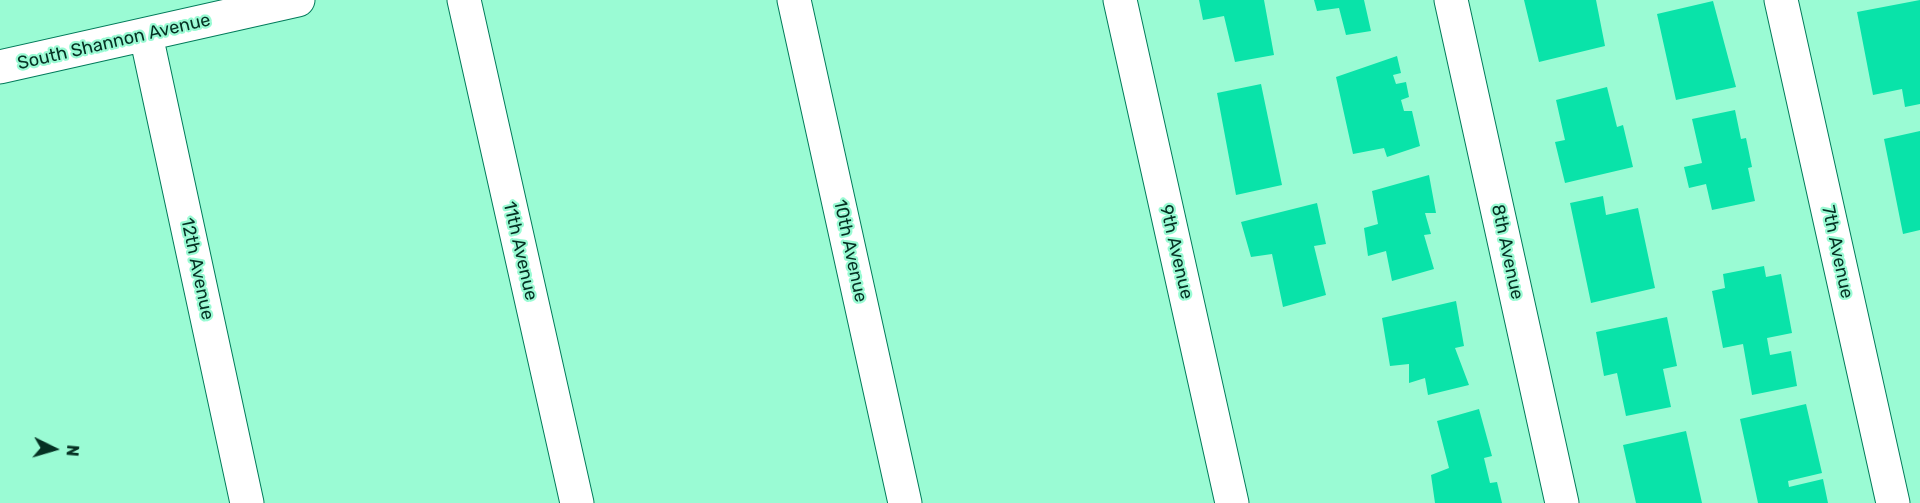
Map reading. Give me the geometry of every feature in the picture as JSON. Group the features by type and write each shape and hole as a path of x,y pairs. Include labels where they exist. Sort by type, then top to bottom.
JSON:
{"street":[{"name":"South Shannon Avenue","path":"0,67 298,0"},
{"name":"11th Avenue","path":"464,0 577,503"},
{"name":"10th Avenue","path":"794,0 905,503"},
{"name":"9th Avenue","path":"1120,0 1232,503"},
{"name":"8th Avenue","path":"1451,0 1562,503"},
{"name":"7th Avenue","path":"1781,0 1893,503"},
{"name":"12th Avenue","path":"146,35 248,503"}],"building":[{"path":"1199,0 1264,0 1274,55 1235,62 1224,16 1203,20"},
{"path":"1314,0 1364,0 1371,31 1346,35 1339,8 1317,11"},
{"path":"1524,0 1596,0 1605,46 1539,62"},
{"path":"1920,0 1920,104 1905,107 1902,89 1873,95 1857,12"},
{"path":"1713,1 1736,87 1676,100 1657,14"},
{"path":"1397,56 1401,73 1393,75 1396,84 1406,82 1409,97 1401,100 1404,111 1412,111 1420,146 1387,157 1384,148 1353,154 1336,77"},
{"path":"1261,84 1282,185 1236,195 1217,93"},
{"path":"1607,87 1617,127 1623,125 1633,167 1565,183 1555,142 1565,140 1556,100"},
{"path":"1735,110 1741,139 1746,138 1752,167 1748,168 1755,201 1712,210 1706,184 1689,188 1684,167 1702,163 1692,119"},
{"path":"1920,131 1920,230 1903,234 1884,139"},
{"path":"1429,175 1436,213 1425,213 1431,234 1424,235 1434,269 1392,281 1386,251 1368,256 1364,228 1378,224 1372,191"},
{"path":"1603,196 1606,215 1638,208 1655,288 1591,303 1570,203"},
{"path":"1317,203 1326,244 1314,246 1326,295 1283,307 1272,254 1251,257 1241,222"},
{"path":"1764,266 1766,277 1781,274 1792,333 1767,338 1770,355 1791,351 1797,386 1752,395 1743,344 1723,348 1712,291 1725,288 1723,274"},
{"path":"1456,301 1464,346 1455,348 1469,385 1428,395 1425,378 1409,383 1409,364 1390,366 1382,318"},
{"path":"1667,317 1677,366 1663,369 1671,407 1626,416 1617,373 1604,376 1596,332"},
{"path":"1806,404 1822,473 1788,481 1789,487 1823,479 1828,503 1758,503 1740,419"},
{"path":"1479,409 1492,456 1484,458 1490,483 1497,482 1502,503 1435,503 1431,475 1449,468 1437,421"},
{"path":"1686,431 1702,503 1636,503 1623,445"}]}
